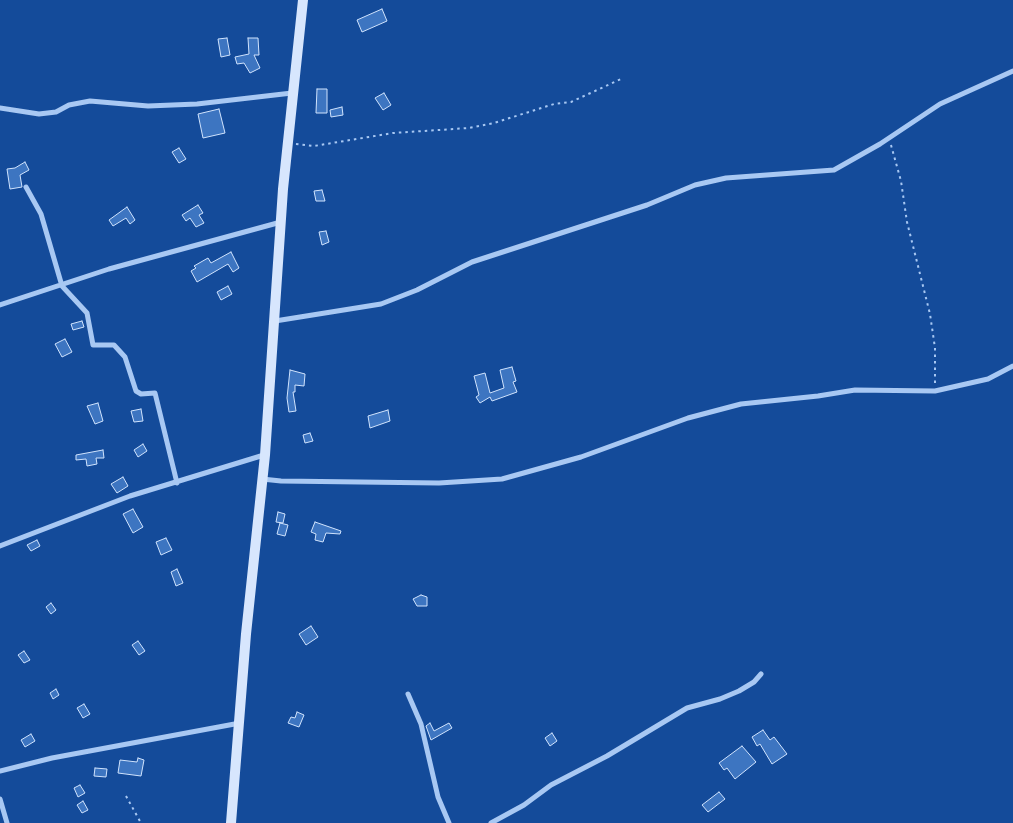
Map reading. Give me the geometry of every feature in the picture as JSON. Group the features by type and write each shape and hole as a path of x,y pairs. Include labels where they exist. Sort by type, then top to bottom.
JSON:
{"main road":[{"path":"231,823 246,634 265,454 292,93 302,0"}],"street":[{"path":"275,321 381,304 417,290 472,262 607,219 695,185 726,178 834,170 953,97 1013,71"},
{"path":"0,108 39,114 56,112 69,104 90,101 148,106 197,104 292,93"},
{"path":"26,187 41,214 62,286 87,313 94,345 114,345 125,357 136,391 141,394 155,393 177,483"},
{"path":"0,306 109,269 282,222"},
{"path":"262,479 439,484 502,480 582,457 688,418 741,404 855,390 935,391 988,379 1013,366"},
{"path":"0,546 130,496 177,483 265,454"},
{"path":"491,823 524,805 551,785 607,756 687,708 720,699 739,691 754,682 761,674"},
{"path":"408,694 421,724 438,797 449,823"},
{"path":"0,771 52,758 240,723"},
{"path":"0,799 7,823"}],"path":[{"path":"289,144 314,146 393,133 469,128 571,102 621,79"},
{"path":"887,139 896,158 907,222 930,314 934,348 935,391"},
{"path":"126,796 141,823"}],"building":[{"path":"382,9 387,21 362,32 357,20"},
{"path":"227,38 230,55 221,57 218,39"},
{"path":"248,38 258,38 259,55 254,55 260,68 250,73 244,63 237,64 235,57 249,54"},
{"path":"317,89 327,89 327,113 316,113"},
{"path":"384,93 391,105 383,110 375,98"},
{"path":"342,107 343,115 331,117 330,110"},
{"path":"219,109 225,133 203,138 198,114"},
{"path":"179,148 186,159 179,163 172,152"},
{"path":"25,162 29,170 20,175 22,187 10,189 7,169 15,168"},
{"path":"322,190 325,201 316,201 314,191"},
{"path":"198,205 203,213 199,215 204,223 196,227 190,218 186,221 182,215"},
{"path":"127,207 135,220 130,224 126,218 113,226 109,220"},
{"path":"326,231 329,242 322,245 319,232"},
{"path":"231,252 239,268 233,272 228,264 197,282 191,271 196,268 194,266 208,258 211,263"},
{"path":"228,286 232,294 221,300 217,292"},
{"path":"82,321 84,327 73,330 71,324"},
{"path":"65,339 72,352 62,357 55,344"},
{"path":"512,367 516,381 513,382 517,392 492,401 490,397 480,403 476,397 479,395 474,376 485,373 490,393 504,388 500,370"},
{"path":"290,370 305,374 304,386 295,385 295,392 293,392 296,411 289,412 287,398"},
{"path":"98,403 103,421 95,424 87,406"},
{"path":"141,409 143,421 134,422 131,411"},
{"path":"388,410 390,421 370,428 368,416"},
{"path":"310,433 313,441 305,443 303,435"},
{"path":"143,444 147,451 138,457 134,450"},
{"path":"103,450 104,458 96,458 97,464 87,466 86,459 76,460 76,455"},
{"path":"123,477 128,486 117,493 111,484"},
{"path":"133,509 143,527 133,533 123,514"},
{"path":"278,512 285,514 283,523 276,522"},
{"path":"315,522 341,531 340,534 326,533 323,542 315,540 316,534 311,532"},
{"path":"280,523 288,525 285,536 277,534"},
{"path":"166,538 172,550 161,555 156,542"},
{"path":"37,540 40,546 31,551 27,545"},
{"path":"177,569 183,583 176,586 171,572"},
{"path":"421,595 427,597 427,606 417,606 413,599"},
{"path":"51,603 56,610 51,614 46,607"},
{"path":"311,626 318,637 306,645 299,634"},
{"path":"138,641 145,651 139,655 132,645"},
{"path":"24,651 30,660 24,663 18,655"},
{"path":"56,689 59,695 53,699 50,693"},
{"path":"84,704 90,714 83,718 77,708"},
{"path":"297,712 304,715 299,727 288,723 291,717 295,718"},
{"path":"430,723 434,731 449,723 452,728 431,740 426,726"},
{"path":"763,730 770,740 774,737 787,754 772,764 760,744 757,746 752,737"},
{"path":"552,733 557,741 550,746 545,738"},
{"path":"31,734 35,741 25,747 21,740"},
{"path":"742,746 756,762 735,779 727,768 724,770 719,763"},
{"path":"138,758 144,760 141,776 118,773 120,760 137,762"},
{"path":"95,768 107,769 106,777 94,776"},
{"path":"80,785 85,793 78,797 74,788"},
{"path":"719,792 725,799 708,812 702,805"},
{"path":"83,801 88,810 82,813 77,805"}]}
